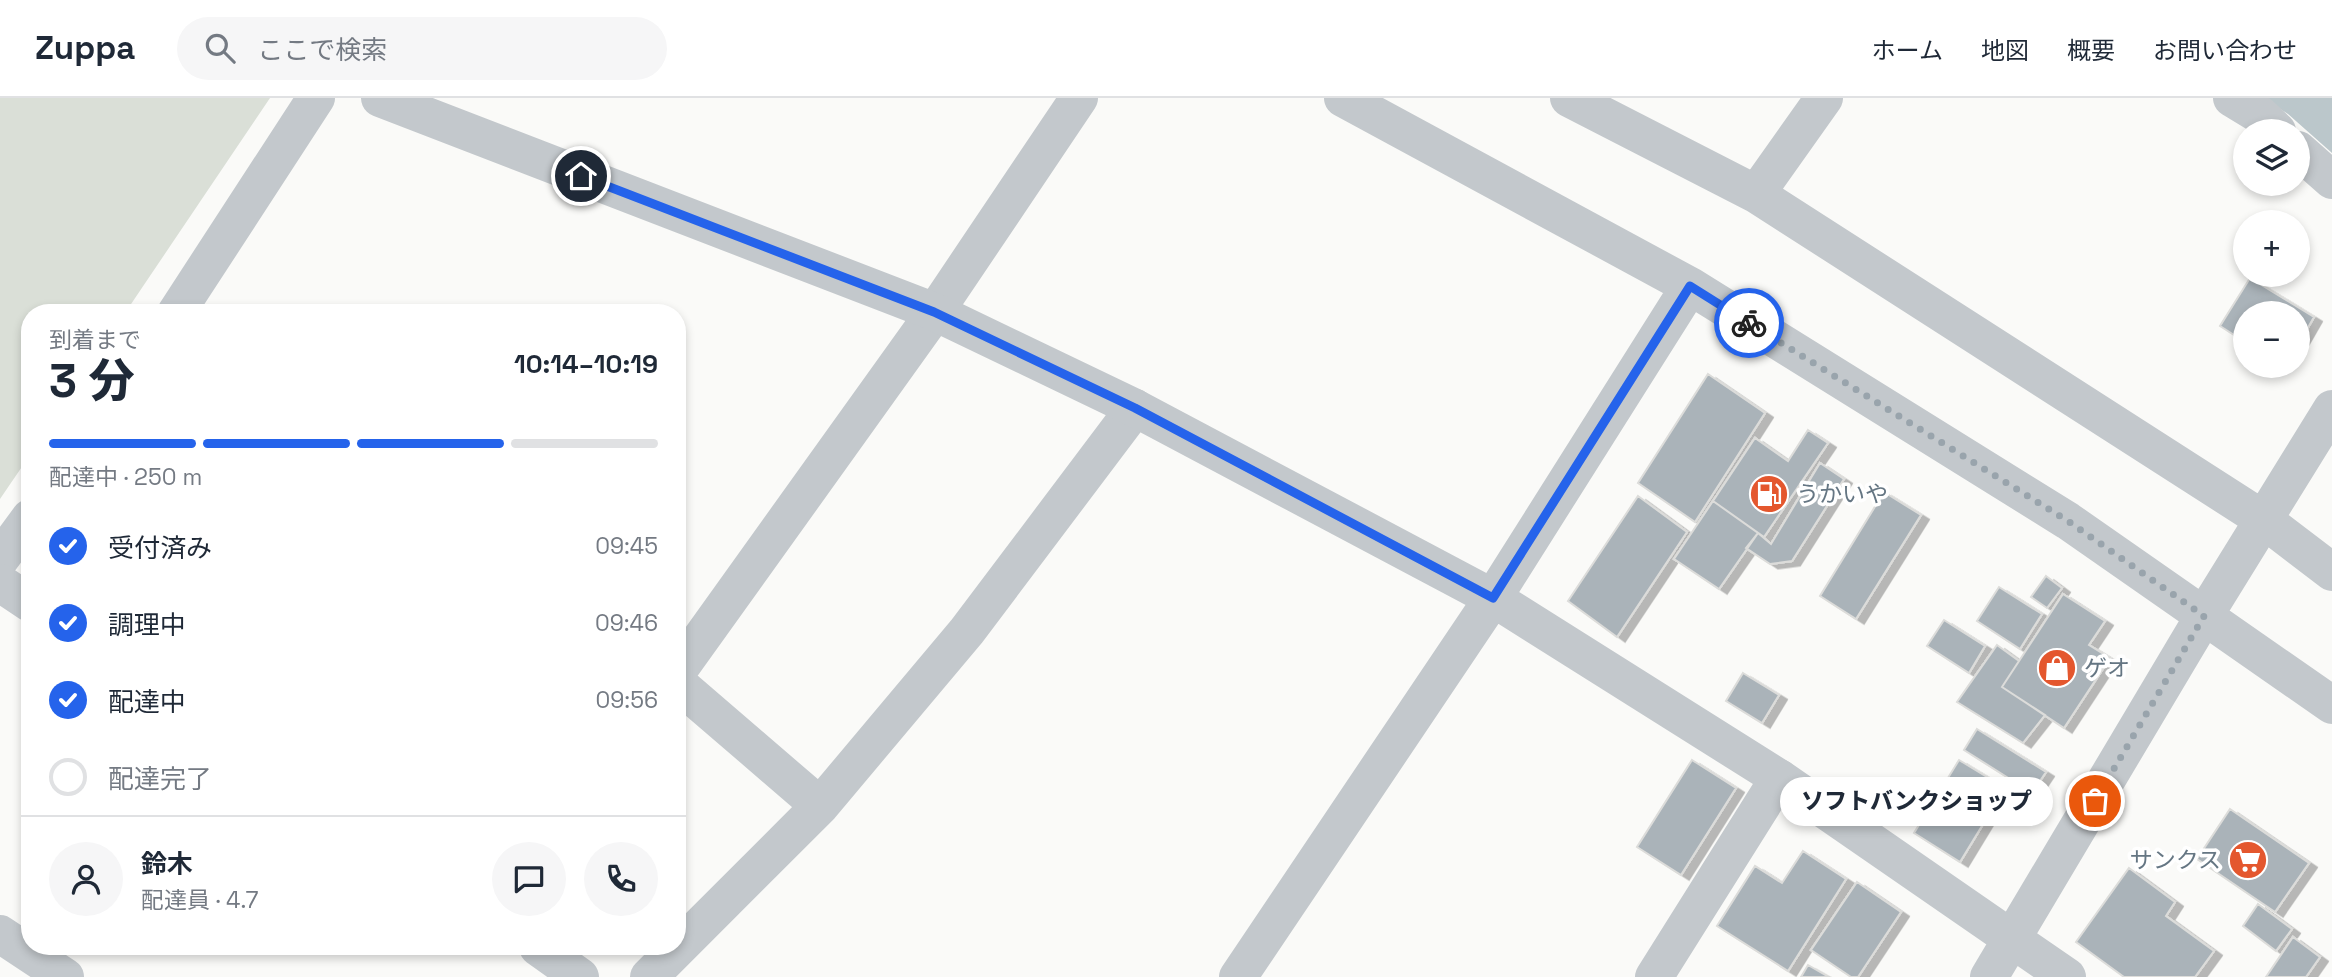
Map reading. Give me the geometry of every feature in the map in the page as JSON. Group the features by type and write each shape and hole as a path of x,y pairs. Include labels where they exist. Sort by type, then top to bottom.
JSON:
{"street":[{"path":"182,304 316,98"},
{"path":"380,98 934,312 1135,408 1493,598 1779,778 2067,977"},
{"path":"686,659 934,312 1079,98"},
{"path":"1343,98 1690,286 2068,521 2332,705"},
{"path":"1569,98 1756,194 2264,520 2332,572"},
{"path":"1756,194 1825,98"},
{"path":"2232,98 2263,119"},
{"path":"2310,161 2332,180"},
{"path":"1238,977 1493,598 1690,286"},
{"path":"686,940 820,806 967,631 1135,408"},
{"path":"1989,977 2204,616 2332,409"},
{"path":"0,559 21,530"},
{"path":"0,583 21,597"},
{"path":"686,690 820,806"},
{"path":"1654,977 1779,778"},
{"path":"0,934 21,948"},
{"path":"32,955 65,977"},
{"path":"549,955 580,977"},
{"path":"649,977 671,955"}],"shaded area":[{"path":"0,98 270,98 131,304 21,304 21,468 0,499"},
{"path":"2263,98 2332,98 2332,153 2310,134 2310,119 2294,119"}],"building":[{"path":"2244,287 2265,287 2288,301 2236,301"},
{"path":"2233,305 2233,334 2220,326"},
{"path":"1708,374 1765,413 1695,522 1638,483"},
{"path":"1808,430 1828,443 1764,537 1713,501 1755,438 1788,461"},
{"path":"1820,463 1844,479 1792,561 1770,564 1746,548 1758,533 1771,544"},
{"path":"1884,492 1921,515 1856,619 1820,596"},
{"path":"1638,496 1687,532 1617,637 1568,601"},
{"path":"1713,501 1758,533 1719,589 1674,559"},
{"path":"2046,576 2062,588 2047,608 2031,597"},
{"path":"1999,587 2042,614 2020,649 1977,621"},
{"path":"2063,594 2105,621 2089,645 2110,658 2064,728 2002,687"},
{"path":"1944,620 1985,646 1969,673 1927,646"},
{"path":"1997,645 2019,661 2002,687 2045,715 2023,743 1957,702"},
{"path":"1743,673 1779,695 1762,723 1726,701"},
{"path":"1977,729 2046,772 2032,793 1964,750"},
{"path":"1692,760 1736,788 1681,875 1637,847"},
{"path":"1959,760 2005,788 1960,862 1914,833"},
{"path":"2230,809 2309,863 2275,912 2197,859"},
{"path":"1803,851 1846,879 1788,971 1717,926 1755,866 1782,883"},
{"path":"2129,868 2175,902 2166,916 2214,951 2195,977 2124,977 2076,942"},
{"path":"1857,882 1901,912 1858,977 1851,977 1811,950"},
{"path":"2258,904 2292,929 2276,951 2243,926"},
{"path":"2293,937 2320,957 2306,977 2266,977"},
{"path":"1808,965 1829,977 1801,977"}],"way so far":[{"path":"1749,323 2068,521 2204,616 2095,801"}],"place":[{"name":"うかいや","path":"1769,494"},
{"name":"ゲオ","path":"2057,668"},
{"name":"ソフトバンクショップ","path":"2095,801"},
{"name":"サンクス","path":"2248,860"}],"route":[{"path":"581,176 934,312 1135,408 1493,598 1690,286 1749,323"}]}
